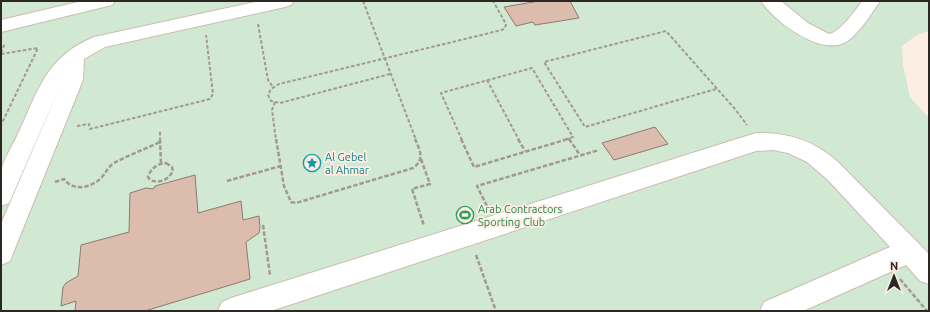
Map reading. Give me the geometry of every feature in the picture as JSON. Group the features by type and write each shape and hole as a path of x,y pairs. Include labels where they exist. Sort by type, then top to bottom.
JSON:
{"lane":[{"path":"1,26 106,1"},
{"path":"1,196 51,82 57,73 74,56 86,47 101,42 285,1"},
{"path":"770,1 811,34 827,40 838,39 856,21 872,1"},
{"path":"1,253 73,80 76,63 74,56"},
{"path":"231,311 756,142 770,141 784,143 799,148 814,155 827,164 929,272"},
{"path":"773,311 910,252"}],"path":[{"path":"363,1 421,154 421,159 430,184 412,189 426,232"},
{"path":"390,74 284,102 271,101 268,95 273,87 279,84 502,30 505,28 506,24 493,1"},
{"path":"255,8 268,80 273,87"},
{"path":"51,132 89,124 90,129 210,99 213,94 204,19"},
{"path":"716,89 585,127 544,62 666,31 739,114 756,142"},
{"path":"1,54 38,48 1,125"},
{"path":"532,68 573,137 569,138 474,167 440,93 532,68"},
{"path":"487,80 525,151"},
{"path":"275,102 272,110 286,196 291,202 296,203 407,171 415,168 421,159"},
{"path":"160,132 161,164"},
{"path":"569,138 580,155"},
{"path":"26,192 64,179 66,183 71,186 86,186 101,178 108,166 160,142"},
{"path":"496,225 477,186 599,150"},
{"path":"166,163 172,167 171,175 163,181 153,182 148,177 149,173 156,166 161,164 166,163"},
{"path":"227,181 281,166"},
{"path":"468,234 496,311"},
{"path":"886,262 927,311"}],"green space":[{"name":"Arab Contractors Sporting Club","path":"1,1 929,1 929,31 917,35 902,46 903,65 910,97 929,118 929,311 1,311"}],"building":[{"path":"539,1 570,1 579,18 535,25 533,22 516,26 504,7"},
{"path":"655,127 668,144 614,160 602,143"},
{"path":"195,175 198,213 241,201 243,220 259,216 259,233 246,242 250,279 145,311 75,311 76,301 61,306 63,287 66,283 78,276 81,245 129,232 130,193 146,188 153,189 155,186"}],"place":[{"name":"Al Gebel al Ahmar","path":"312,163"},
{"name":"Arab Contractors Sporting Club","path":"465,215"}]}
